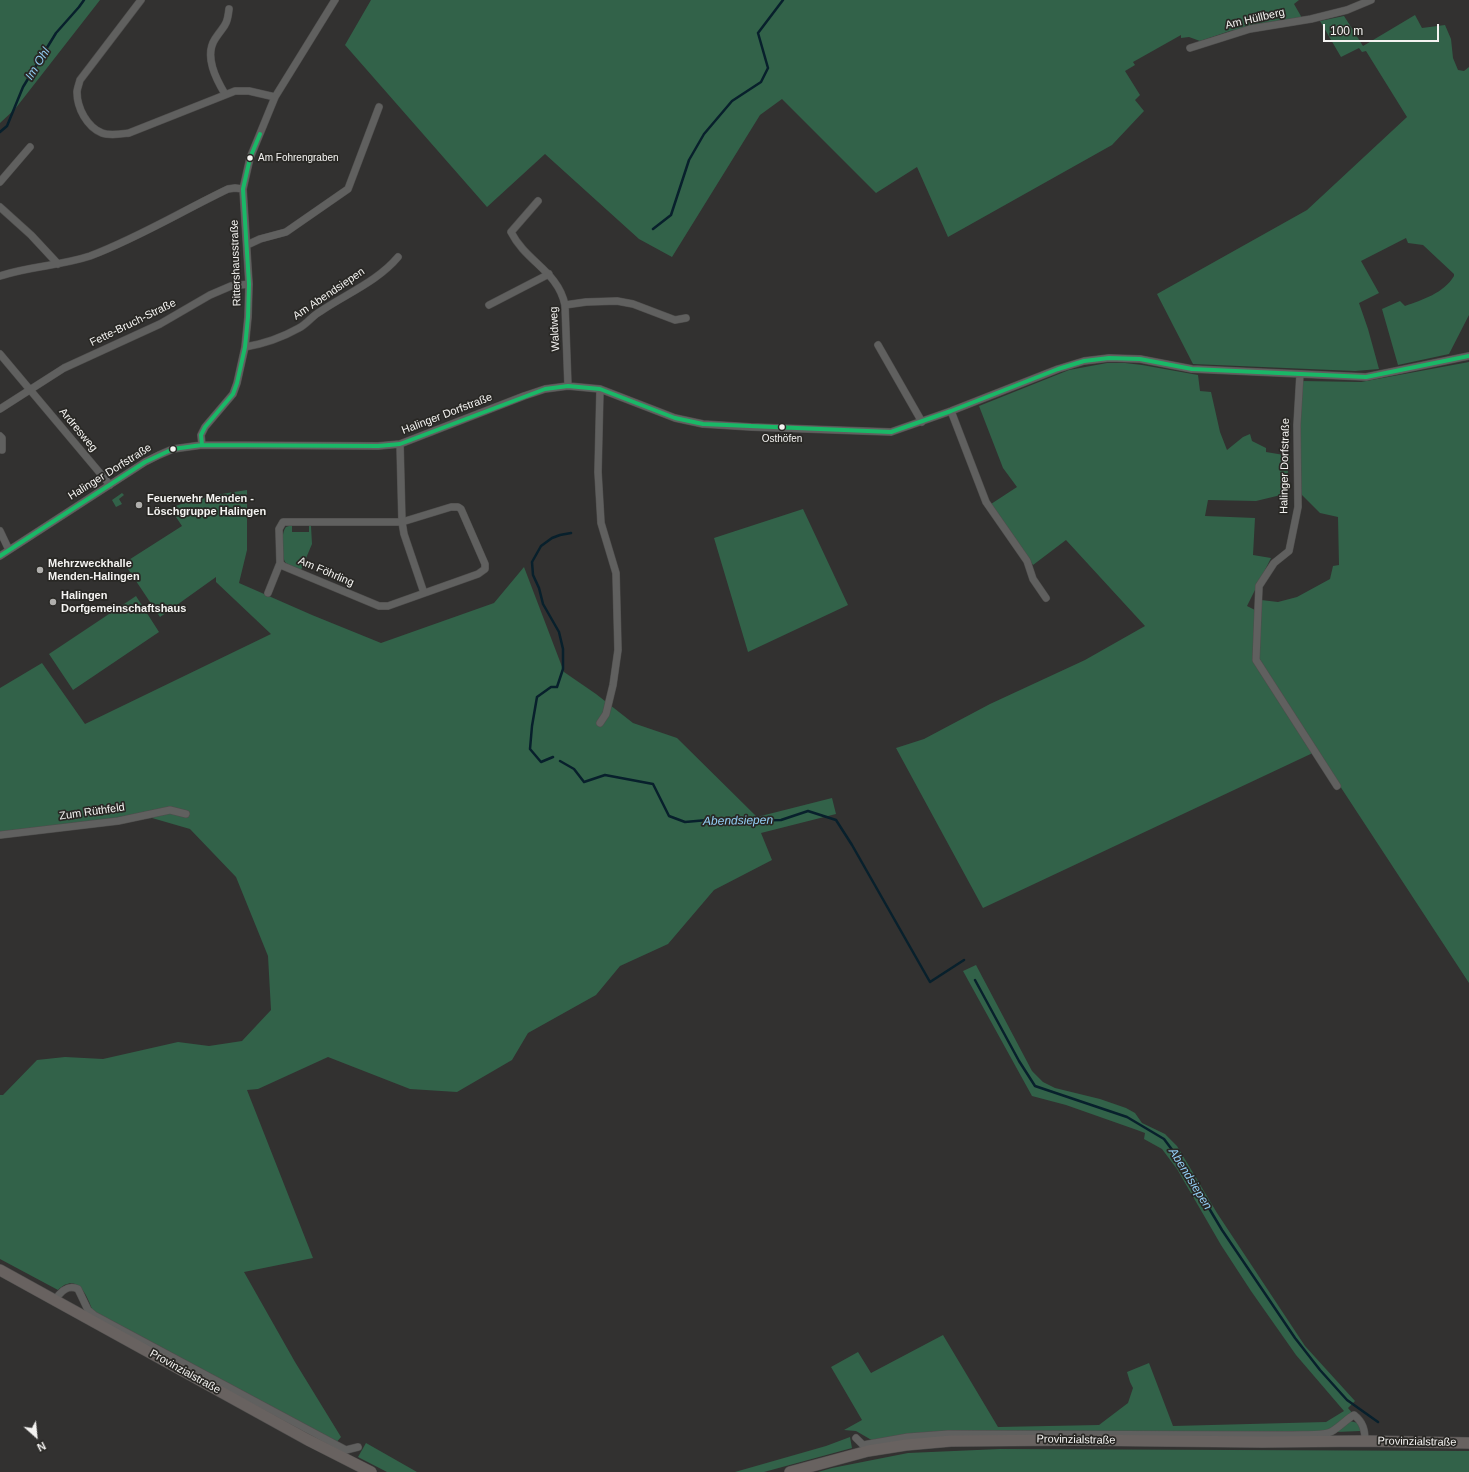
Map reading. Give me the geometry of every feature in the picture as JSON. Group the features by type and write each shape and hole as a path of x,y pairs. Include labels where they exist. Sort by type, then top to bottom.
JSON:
{"main road":[{"name":"Provinzialstraße","path":"0,1270 57,1297 302,1436 371,1472"},
{"name":"Provinzialstraße","path":"790,1472 868,1451 906,1445 951,1441 1365,1441 1469,1443"}],"street":[{"path":"141,0 80,80 77,92 78,102 84,118 94,128 102,133 114,135 129,133 235,91 249,90 275,96"},
{"name":"Rittershausstraße","path":"202,445 201,435 205,427 233,394 245,348 249,284 243,189 250,158 275,96 335,0"},
{"name":"Am Hüllberg","path":"1190,48 1250,29 1347,10 1371,0"},
{"path":"225,94 211,62 211,51 214,40 228,23 229,9"},
{"path":"247,245 260,239 286,232 348,189 379,107"},
{"path":"0,182 30,147"},
{"path":"0,276 13,271 58,264 90,256 139,234 228,190 235,188 243,189"},
{"name":"Waldweg","path":"538,201 511,232 516,242 549,274 563,294 566,306 568,386"},
{"path":"0,208 35,239 58,264"},
{"name":"Am Abendsiepen","path":"245,348 258,345 300,328 319,312 374,278 390,266 398,257"},
{"path":"489,305 549,274"},
{"name":"Fette-Bruch-Straße","path":"29,390 64,368 160,324 210,295 231,286 249,284"},
{"path":"566,306 586,302 617,301 633,304 675,320 686,318"},
{"path":"878,346 922,422"},
{"name":"Ardresweg","path":"0,354 110,485"},
{"name":"Halinger Dorfstraße","path":"0,556 110,485 159,455 173,449 202,445 378,446 400,444 545,389 568,386 600,389 675,418 703,424 891,432 922,422 1058,369 1084,361 1109,358 1140,359 1192,369 1366,376 1469,356"},
{"name":"Halinger Dorfstraße","path":"1300,374 1297,425 1298,507 1289,551 1274,563 1259,586 1258,628 1255,654 1257,663 1337,786"},
{"path":"600,389 598,472 601,523 616,573 618,650 613,684 606,714 600,723"},
{"path":"0,409 29,390"},
{"path":"951,411 986,502 1027,561 1033,579 1046,598"},
{"path":"0,436 2,438 2,450"},
{"path":"400,444 402,522 404,534 424,593"},
{"name":"Am Föhrling","path":"451,507 458,507 462,512 485,564 485,569 478,574 388,606 379,606 283,566 280,563 279,529 283,522 402,522 451,507"},
{"path":"0,531 9,550"},
{"path":"268,593 280,563"},
{"name":"Zum Rüthfeld","path":"0,835 118,821 170,810 186,814"},
{"name":"Provinzialstraße","path":"57,1297 68,1288 73,1287 78,1289 88,1310 94,1315 346,1450 358,1447"},
{"name":"Provinzialstraße","path":"856,1438 863,1445 908,1437 948,1434 1220,1436 1321,1434 1328,1433 1347,1418 1354,1415 1359,1418 1363,1425 1365,1441"}],"green space":[{"path":"0,0 100,0 15,109 0,123"},
{"path":"371,0 1299,0 1294,4 1302,18 1230,31 1200,41 1189,37 1181,38 1181,35 1133,62 1135,65 1125,71 1140,95 1135,100 1144,111 1112,145 948,237 917,167 876,193 782,99 760,115 672,257 639,239 545,154 487,207 345,45"},
{"path":"1415,15 1422,28 1445,25 1451,39 1453,58 1458,70 1464,71 1469,67 1469,315 1449,354 1398,365 1382,309 1400,301 1405,306 1432,295 1445,287 1454,276 1454,274 1423,245 1408,243 1406,238 1361,261 1379,293 1359,303 1379,369 1355,371 1193,364 1157,294 1307,210 1407,117 1366,51 1362,52 1359,48 1341,57 1320,21 1344,16 1363,46"},
{"path":"1469,362 1469,983 1317,751 983,908 896,748 924,739 990,704 1085,660 1145,626 1066,540 1033,565 991,504 1017,487 1003,468 979,406 1069,370 1107,363 1142,365 1198,375 1200,391 1211,392 1220,432 1227,450 1243,437 1250,434 1252,441 1266,448 1266,452 1290,456 1285,494 1256,501 1208,500 1205,516 1255,518 1253,555 1271,558 1247,606 1261,613 1261,600 1278,602 1297,597 1330,579 1333,566 1339,565 1338,517 1320,513 1300,493 1301,381 1361,382"},
{"path":"247,490 247,550 239,583 381,643 494,603 524,567 564,672 596,694 633,723 677,738 757,817 832,798 836,814 761,833 772,860 714,890 668,944 620,966 596,995 528,1033 512,1060 457,1092 410,1089 328,1057 258,1089 247,1090 313,1258 244,1272 295,1362 341,1437 335,1444 94,1315 86,1295 77,1285 71,1283 58,1290 0,1259 0,1095 3,1095 37,1060 65,1057 103,1059 178,1042 209,1046 242,1041 271,1010 268,956 236,877 190,829 152,818 0,832 0,688 42,663 85,724 271,634 216,582 216,577 160,617 124,563 182,526 170,508 199,499"},
{"path":"122,493 124,495 119,499 122,504 116,507 112,500"},
{"path":"803,509 848,605 748,652 714,538"},
{"path":"292,525 292,532 309,532 309,525 311,526 312,544 301,570 286,563 282,551 284,530 286,527"},
{"path":"136,596 159,632 73,690 49,654"},
{"path":"976,965 1032,1071 1043,1082 1055,1088 1100,1099 1126,1108 1135,1113 1142,1123 1165,1134 1177,1146 1217,1213 1305,1346 1355,1401 1348,1408 1354,1415 1328,1433 875,1442 856,1431 844,1430 862,1420 831,1367 858,1352 871,1373 943,1335 998,1427 1099,1425 1128,1403 1133,1388 1127,1372 1149,1363 1173,1426 1326,1422 1344,1411 1296,1355 1251,1291 1221,1245 1177,1169 1162,1149 1144,1139 1145,1133 1066,1105 1032,1096 963,971"},
{"path":"1350,1421 1358,1423 1360,1431 1336,1432"},
{"path":"850,1437 852,1448 764,1472 735,1472 826,1446"},
{"path":"366,1443 417,1472 387,1472 358,1457"},
{"path":"1000,1449 1469,1451 1469,1472 818,1472 908,1453"}],"waterway":[{"name":"Im Ohl","path":"0,132 7,126 23,87 56,33 84,0"},
{"name":"Abendsiepen","path":"653,229 671,215 689,160 704,134 732,101 761,82 768,68 758,33 783,0"},
{"name":"Abendsiepen","path":"553,757 541,762 530,749 537,697 551,687 557,687 563,669 563,649 559,632 543,604 539,588 533,575 532,562 541,546 552,538 571,533"},
{"name":"Abendsiepen","path":"560,761 574,769 584,782 605,775 653,784 669,816 685,822 719,819 742,821 781,820 808,811 836,820 852,845 930,982 964,960"},
{"name":"Abendsiepen","path":"975,980 1019,1061 1035,1086 1127,1117 1164,1139 1182,1163 1222,1230 1295,1338 1320,1370 1347,1400 1378,1422"}],"transit line":[{"path":"202,445 201,435 205,427 233,394 245,347 249,284 243,189 250,158 260,134"},
{"path":"0,556 145,462 173,449 202,445 378,446 400,444 545,389 568,386 600,389 675,418 703,424 891,432 951,411 1058,369 1084,361 1109,358 1140,359 1192,369 1366,377 1469,356"}],"place":[{"name":"Am Fohrengraben","path":"250,158"},
{"name":"Osthöfen","path":"782,427"},
{"name":"Feuerwehr Menden - Löschgruppe Halingen","path":"139,505"},
{"name":"Mehrzweckhalle Menden-Halingen","path":"40,570"},
{"name":"Halingen Dorfgemeinschaftshaus","path":"53,602"}]}
